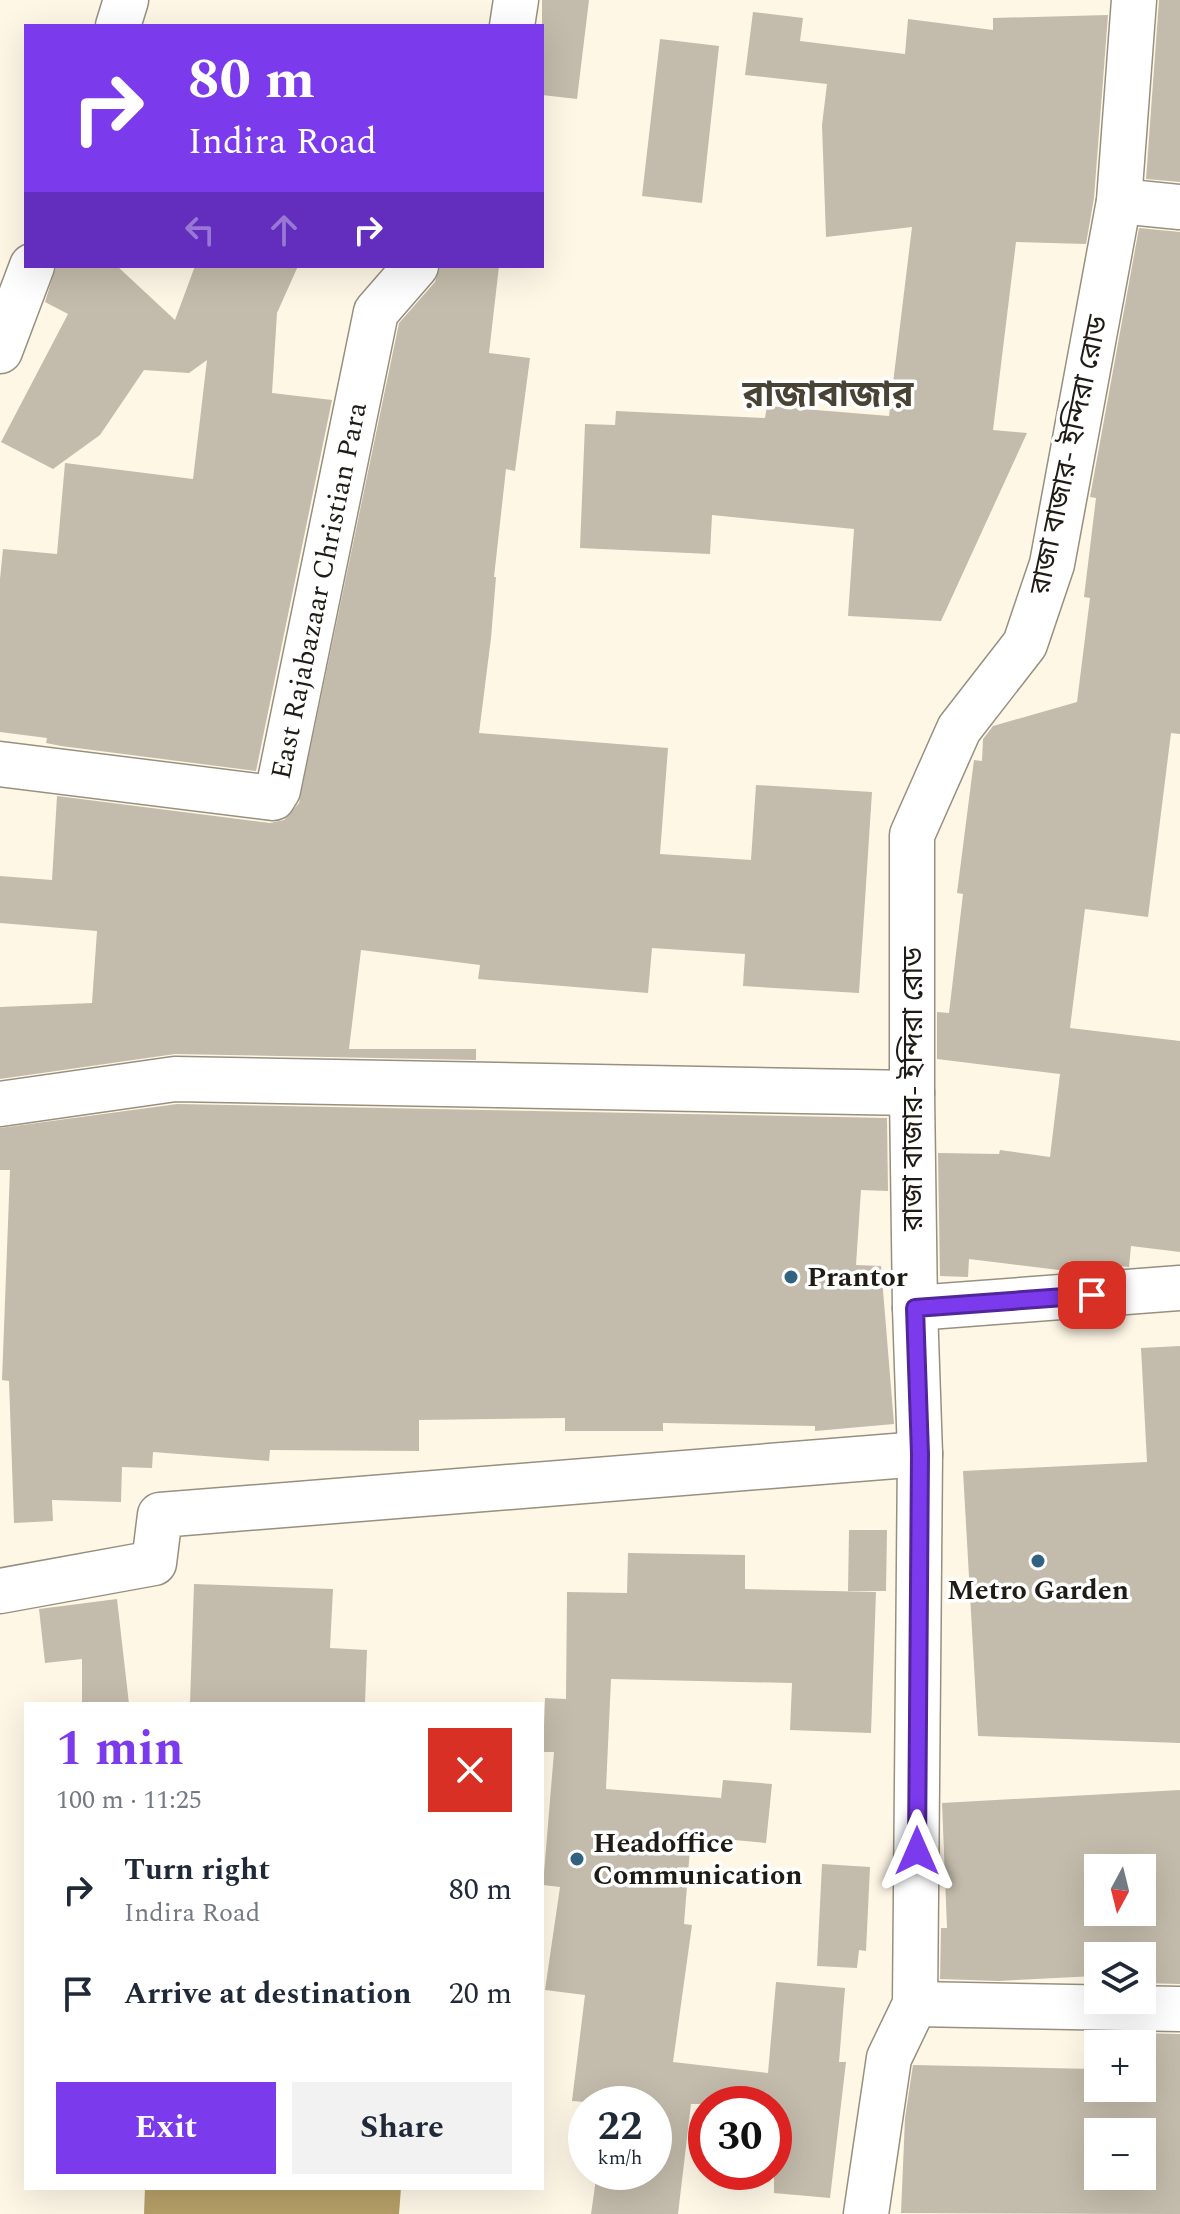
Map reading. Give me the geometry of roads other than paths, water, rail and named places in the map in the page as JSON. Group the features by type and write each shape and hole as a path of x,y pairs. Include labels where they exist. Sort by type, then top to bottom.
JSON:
{"street":[{"path":"119,24 126,0"},
{"path":"512,24 516,0"},
{"name":"রাজা বাজার- ইন্দিরা রোড","path":"866,2214 889,2058 915,2004 920,1454 912,1093 912,835 959,729 1025,644 1052,564 1119,201 1134,0"},
{"path":"1119,201 1180,207"},
{"path":"0,351 31,268"},
{"name":"East Rajabazaar Christian Para","path":"0,764 273,798 278,790 376,312 414,268"},
{"path":"0,1104 175,1079 912,1093"},
{"path":"915,1308 1180,1288"},
{"path":"0,1591 154,1563 160,1515 920,1454"},
{"path":"915,2004 1180,2009"}],"place":[{"name":"Prantor","path":"791,1277"},
{"name":"Metro Garden","path":"1038,1561"},
{"name":"Headoffice Communication","path":"577,1859"}],"district":[{"name":"রাজাবাজার","path":"828,395"}]}
